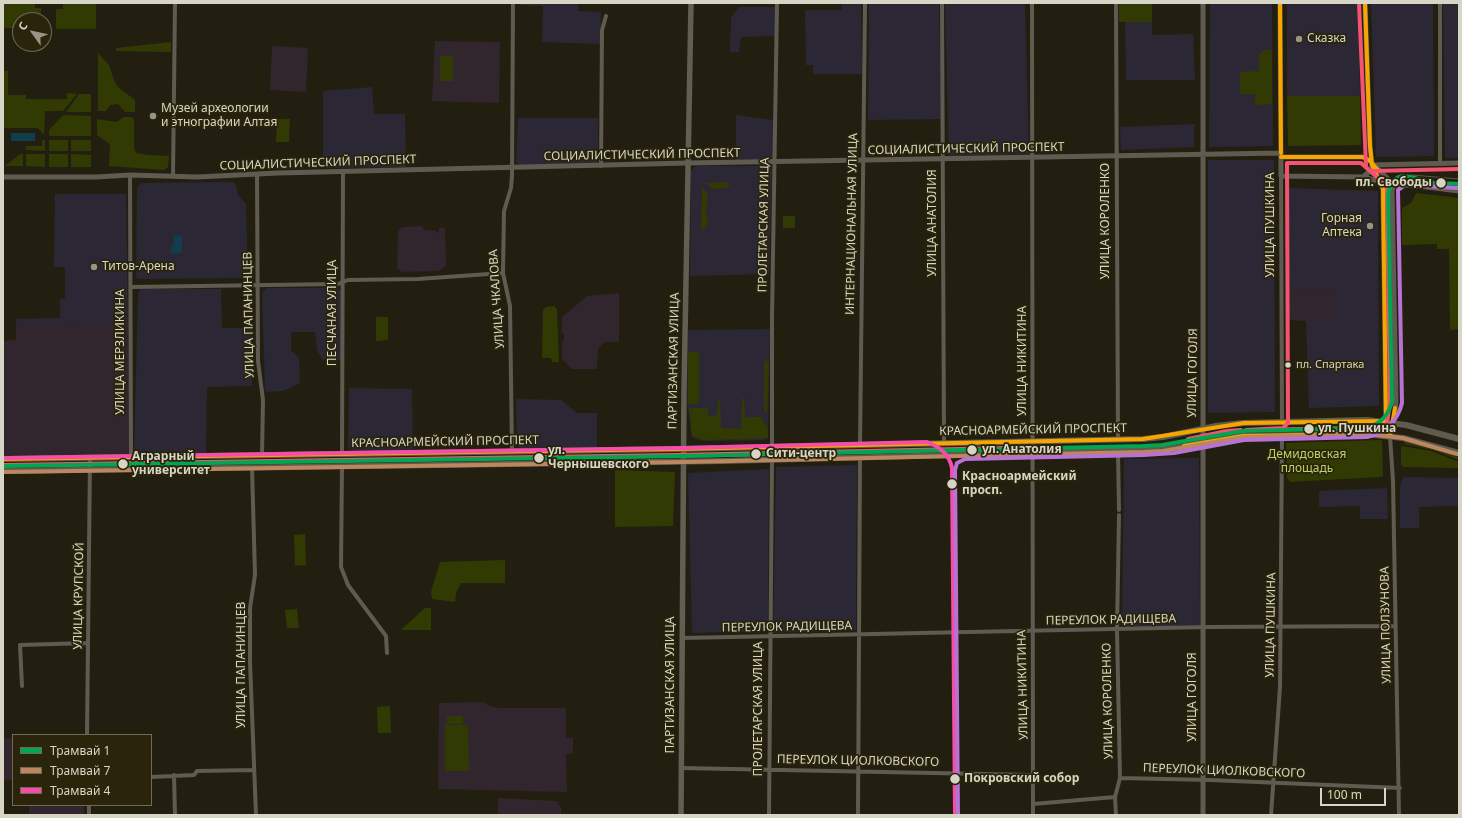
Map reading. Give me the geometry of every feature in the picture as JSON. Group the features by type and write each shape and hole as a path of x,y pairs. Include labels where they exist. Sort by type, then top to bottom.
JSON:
{"main road":[{"name":"ПАРТИЗАНСКАЯ УЛИЦА","path":"681,815 687,163 690,3"},
{"name":"КРАСНОАРМЕЙСКИЙ ПРОСПЕКТ","path":"3,459 684,449 1118,439 1163,437 1243,423 1367,420 1394,422 1459,439"},
{"name":"КРАСНОАРМЕЙСКИЙ ПРОСПЕКТ","path":"3,472 252,467 684,462 1118,451 1163,449 1243,436 1365,434 1390,436 1422,442 1459,453"},
{"path":"803,446 803,459"},
{"path":"473,452 473,464"}],"street":[{"path":"173,176 175,3"},
{"name":"УЛИЦА ЧКАЛОВА","path":"512,452 510,306 503,273 504,211 512,188 513,3"},
{"name":"ПРОЛЕТАРСКАЯ УЛИЦА","path":"772,447 772,321 777,3"},
{"name":"ИНТЕРНАЦИОНАЛЬНАЯ УЛИЦА","path":"860,445 865,3"},
{"name":"УЛИЦА АНАТОЛИЯ","path":"942,3 944,443"},
{"name":"УЛИЦА НИКИТИНА","path":"1032,3 1034,441 1032,632 1034,775 1033,815"},
{"name":"УЛИЦА КОРОЛЕНКО","path":"1116,3 1118,439"},
{"name":"УЛИЦА ГОГОЛЯ","path":"1202,3 1203,815"},
{"name":"УЛИЦА ПУШКИНА","path":"1280,3 1282,422"},
{"path":"1365,3 1370,146 1372,165 1383,189 1386,421 1390,436"},
{"path":"1440,3 1440,164"},
{"path":"601,166 602,30 606,16"},
{"name":"СОЦИАЛИСТИЧЕСКИЙ ПРОСПЕКТ","path":"3,177 257,175 687,163 943,160 1203,154 1363,157 1372,165 1459,164"},
{"path":"1363,177 1370,171 1372,165"},
{"path":"1372,165 1395,186 1396,402 1394,422 1390,436"},
{"name":"ПЕСЧАНАЯ УЛИЦА","path":"342,454 343,172"},
{"name":"УЛИЦА МЕРЗЛИКИНА","path":"130,175 131,457"},
{"name":"УЛИЦА ПАПАНИНЦЕВ","path":"257,175 259,378 263,400 262,455"},
{"path":"1281,176 1363,177 1379,180 1395,186 1459,191"},
{"path":"131,287 338,284 348,280 418,279 503,273"},
{"name":"УЛИЦА ПУШКИНА","path":"1271,815 1280,687 1282,436"},
{"name":"УЛИЦА ПОЛЗУНОВА","path":"1390,436 1393,481 1400,788 1399,815"},
{"path":"1118,451 1119,510"},
{"name":"УЛИЦА КРУПСКОЙ","path":"87,734 90,458"},
{"path":"858,815 857,771 860,458"},
{"name":"ПРОЛЕТАРСКАЯ УЛИЦА","path":"768,815 772,460"},
{"path":"342,466 341,567 348,585 386,636 386,653"},
{"name":"УЛИЦА ПАПАНИНЦЕВ","path":"252,467 255,575 250,608 250,662 256,815"},
{"name":"УЛИЦА КОРОЛЕНКО","path":"1116,815 1115,797 1120,778 1117,630 1119,515"},
{"name":"ПЕРЕУЛОК РАДИЩЕВА","path":"682,638 770,638 1203,627 1396,626"},
{"path":"22,686 20,645 88,643"},
{"name":"ПЕРЕУЛОК ЦИОЛКОВСКОГО","path":"681,768 1034,775"},
{"path":"152,777 194,775 197,771 254,770"},
{"path":"174,775 175,815"},
{"name":"ПЕРЕУЛОК ЦИОЛКОВСКОГО","path":"1120,778 1203,779 1400,788"},
{"path":"1033,804 1115,797"}],"shaded area":[{"path":"519,3 578,3 578,11 601,12 600,44 542,42 543,6 519,5"},
{"path":"842,3 861,3 862,74 813,74 813,65 806,65 805,10 841,10"},
{"path":"869,3 939,3 941,119 868,120"},
{"path":"945,3 1025,3 1029,154 949,156"},
{"path":"1210,3 1272,3 1273,146 1209,147"},
{"path":"1287,3 1358,3 1360,96 1287,96"},
{"path":"1371,3 1433,3 1434,156 1376,157"},
{"path":"1443,3 1459,3 1459,158 1445,158"},
{"path":"739,7 775,7 775,36 741,37 739,52 730,52 731,18"},
{"path":"1125,22 1152,22 1152,35 1193,34 1195,80 1126,80"},
{"path":"435,41 500,42 499,103 432,101"},
{"path":"272,46 308,48 306,92 270,90"},
{"path":"372,87 374,114 405,114 406,167 323,168 323,91"},
{"path":"736,115 773,120 773,157 770,160 736,160"},
{"path":"518,118 598,118 598,160 595,164 520,165 516,162"},
{"path":"1196,124 1194,128 1194,147 1121,150 1120,127"},
{"path":"1208,160 1274,160 1275,412 1208,413"},
{"path":"695,166 768,166 772,169 769,274 690,276 691,171"},
{"path":"233,182 236,184 238,195 246,204 248,278 138,279 136,277 137,188 141,183"},
{"path":"1289,188 1378,191 1379,406 1309,408 1306,321 1287,320"},
{"path":"55,194 126,194 130,452 3,455 3,341 17,340 16,319 60,318 60,299 65,299 65,267 54,267"},
{"path":"421,226 425,230 437,231 437,233 439,232 439,228 445,228 446,266 439,271 402,272 397,268 398,230 402,227"},
{"path":"267,288 336,288 341,291 342,361 322,359 317,350 315,332 291,332 291,350 299,358 300,383 283,391 267,392 265,390 262,292"},
{"path":"141,289 221,289 222,328 251,328 252,386 207,387 206,453 138,455 134,451 138,293"},
{"path":"1331,289 1335,296 1335,319 1289,319 1289,290"},
{"path":"619,293 619,342 604,342 598,349 597,369 572,369 562,359 562,342 564,341 564,334 562,334 562,317 587,296"},
{"path":"112,319 127,319 130,452 127,455 3,455 3,341 16,340 16,324 70,324 71,326 78,326 79,324 112,324"},
{"path":"770,329 768,438 766,440 702,441 692,437 687,403 688,330"},
{"path":"349,388 412,389 413,450 352,450 348,447"},
{"path":"516,399 561,400 577,413 597,413 597,447 520,448 517,445"},
{"path":"1199,458 1200,625 1122,628 1124,459"},
{"path":"857,465 856,630 773,633 776,467"},
{"path":"769,469 768,631 692,633 688,473"},
{"path":"1403,477 1459,478 1459,504 1456,506 1419,507 1419,528 1400,528 1400,486"},
{"path":"1387,488 1388,519 1360,519 1360,506 1319,507 1319,491"},
{"path":"484,702 489,706 499,708 566,708 566,738 573,738 573,753 566,754 567,792 438,789 439,703"},
{"path":"12,738 12,780 3,781 3,739"},
{"path":"498,798 557,801 561,808 561,815 498,815"},
{"path":"29,806 84,806 84,815 29,815"}],"green space":[{"path":"3,3 35,3 35,8 41,8 41,12 12,12 12,28 3,28"},
{"path":"63,3 96,3 96,29 56,29 56,9 63,9"},
{"path":"1119,3 1152,3 1152,22 1119,22"},
{"path":"171,42 171,52 116,51 116,48"},
{"path":"1264,50 1272,50 1272,104 1255,105 1255,94 1240,94 1240,72 1259,71 1259,55"},
{"path":"98,53 109,65 118,87 135,100 135,112 125,112 118,104 110,105 106,111 98,111"},
{"path":"440,56 453,56 453,81 440,81"},
{"path":"3,71 8,71 8,95 26,95 26,99 67,99 67,93 77,94 63,111 45,111 44,135 38,128 3,128"},
{"path":"79,94 91,94 91,112 66,112"},
{"path":"1287,96 1360,96 1361,145 1288,146"},
{"path":"63,115 91,116 91,136 49,136 49,130"},
{"path":"124,117 132,117 134,120 134,148 136,153 169,156 168,167 164,170 109,166 110,144 97,135 97,119 116,122"},
{"path":"277,119 290,119 289,142 276,142"},
{"path":"42,140 45,140 45,151 26,150 26,146 42,146"},
{"path":"49,140 68,140 68,151 49,151"},
{"path":"71,140 91,140 91,151 71,151"},
{"path":"20,154 23,154 23,166 5,166"},
{"path":"26,154 45,154 45,167 26,166"},
{"path":"49,154 68,154 68,167 49,167"},
{"path":"71,154 91,155 91,167 71,167"},
{"path":"729,182 729,187 717,189 712,188 706,183"},
{"path":"702,188 708,194 706,213 708,224 701,231"},
{"path":"1416,193 1459,198 1459,329 1450,330 1449,249 1437,249 1437,244 1402,245 1402,208 1411,203"},
{"path":"783,216 795,216 795,228 783,228"},
{"path":"554,306 557,309 559,362 552,362 551,358 542,358 543,310 546,307"},
{"path":"376,317 388,317 388,340 376,341"},
{"path":"688,352 699,352 699,404 688,404"},
{"path":"764,361 769,361 767,413 764,411"},
{"path":"744,398 745,417 761,417 768,428 768,438 703,440 692,436 689,408 708,408 708,416 717,415 718,400 720,399 721,428 741,429 742,399"},
{"name":"Демидовская площадь","path":"1382,440 1383,476 1290,482 1287,478 1286,443"},
{"path":"1405,442 1436,449 1459,457 1459,460 1433,450 1404,444"},
{"path":"1401,446 1431,451 1459,462 1459,468 1403,467 1401,464"},
{"path":"615,470 675,472 673,526 615,527"},
{"path":"305,534 306,565 295,566 294,535"},
{"path":"505,560 505,583 461,583 456,593 455,602 432,599 431,592 440,562"},
{"path":"425,608 431,608 431,630 401,630"},
{"path":"297,609 299,628 287,628 285,610"},
{"path":"390,706 391,733 378,733 377,707"},
{"path":"447,716 463,716 463,724 447,724"},
{"path":"445,725 468,725 469,771 445,771"}],"water":[{"path":"11,133 35,133 35,141 11,141"},
{"path":"182,235 182,253 171,253 171,247 174,246 173,236"}],"tram line":[{"path":"1412,175 1459,179"},
{"name":"1","path":"3,466 684,456 1143,446 1162,445 1243,431 1367,428 1376,424 1386,415 1392,402 1388,194 1391,185 1395,179 1406,176 1434,183 1459,184"},
{"name":"7","path":"3,472 684,462 1143,452 1163,451 1244,437 1367,434 1403,438 1457,454"},
{"name":"4","path":"3,458 684,448 927,442 936,446 946,455 952,468 955,815"}],"transit line":[{"path":"1280,3 1281,153"},
{"path":"1359,3 1366,166"},
{"path":"3,459 676,449 1143,439 1244,423 1386,421 1383,189 1372,165 1370,146 1365,3"},
{"path":"1281,157 1363,157 1370,161 1378,170"},
{"path":"1287,163 1361,163 1387,186 1390,402 1386,430 1365,428 1246,430 1283,428 1288,423 1287,163"},
{"path":"1372,171 1459,169"},
{"path":"958,815 955,470 957,463 965,459 1174,453 1244,440 1367,437 1380,433 1394,420 1402,403 1398,190 1405,185 1458,188"},
{"path":"1184,446 1243,436 1365,434 1390,436 1395,408"},
{"path":"1241,430 1188,439 1227,431 1241,430"},
{"path":"1008,448 724,455 4,465 676,455 1008,448"}],"place":[{"name":"Сказка","path":"1299,39"},
{"name":"Музей археологии и этнографии Алтая","path":"153,116"},
{"name":"пл. Свободы","path":"1441,183"},
{"name":"Горная Аптека","path":"1370,226"},
{"name":"Титов-Арена","path":"94,267"},
{"name":"пл. Спартака","path":"1288,365"},
{"name":"ул. Пушкина","path":"1309,429"},
{"name":"ул. Анатолия","path":"972,450"},
{"name":"Сити-центр","path":"756,454"},
{"name":"ул. Чернышевского","path":"539,458"},
{"name":"Аграрный университет","path":"123,464"},
{"name":"Красноармейский просп.","path":"952,484"},
{"name":"Покровский собор","path":"955,779"}]}
